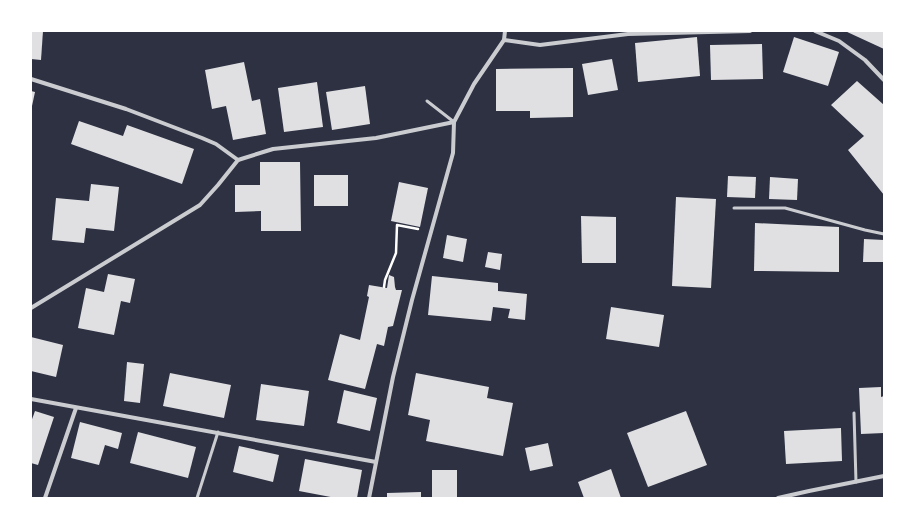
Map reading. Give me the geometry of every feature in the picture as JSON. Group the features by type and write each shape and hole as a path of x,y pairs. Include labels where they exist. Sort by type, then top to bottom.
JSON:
{"street":[{"path":"369,498 393,377 412,300 453,153 454,122 474,84 504,40 505,31"},
{"path":"504,40 540,45 628,34 750,31"},
{"path":"815,31 839,41 865,60 884,80"},
{"path":"31,79 126,109 202,138 216,144 238,160"},
{"path":"31,308 200,205 238,160 273,150 376,138 454,122"},
{"path":"31,399 376,462"},
{"path":"45,498 76,408"},
{"path":"778,498 884,476"}],"lane":[{"path":"427,101 430,105 454,122"},
{"path":"734,208 784,208 884,234"},
{"path":"854,413 856,482"},
{"path":"197,498 218,432"}],"path":[{"path":"384,287 384,280 396,253 397,225 420,230"}],"building":[{"path":"31,31 43,31 41,60 31,59"},
{"path":"845,31 884,31 884,49"},
{"path":"697,37 700,76 638,82 635,43"},
{"path":"794,37 839,52 828,86 783,72"},
{"path":"762,44 763,79 711,80 710,45"},
{"path":"612,59 618,90 588,95 582,64"},
{"path":"244,62 252,101 260,99 266,134 233,140 226,106 212,109 205,70"},
{"path":"573,68 573,117 530,118 530,111 496,111 496,69"},
{"path":"857,81 884,105 884,195 848,150 864,136 831,105"},
{"path":"317,82 323,127 284,132 278,88"},
{"path":"365,86 370,124 332,130 326,92"},
{"path":"31,91 35,92 32,106 31,106"},
{"path":"79,121 123,136 127,125 194,149 182,184 71,144"},
{"path":"260,162 300,162 301,231 261,231 261,211 235,212 235,185 260,185"},
{"path":"314,175 348,175 348,206 314,206"},
{"path":"728,176 756,177 755,198 727,197"},
{"path":"770,177 798,179 797,200 769,199"},
{"path":"399,182 428,188 420,227 391,221"},
{"path":"91,184 119,187 114,231 86,228 84,243 52,240 56,198 89,201"},
{"path":"676,197 716,199 711,288 672,286"},
{"path":"581,216 616,217 616,263 582,263"},
{"path":"755,223 839,227 839,272 754,271"},
{"path":"447,235 467,239 463,262 443,258"},
{"path":"864,239 884,240 884,262 863,262"},
{"path":"488,252 502,254 500,270 485,267"},
{"path":"108,274 135,279 130,303 121,301 114,335 78,328 86,288 104,292"},
{"path":"389,275 394,277 396,290 402,290 393,326 388,327 384,346 377,344 365,389 328,380 340,334 360,340 369,297 367,296 369,285 387,288"},
{"path":"432,276 498,283 498,291 527,294 525,320 508,318 510,309 493,307 491,321 428,315"},
{"path":"611,307 664,315 659,347 606,339"},
{"path":"31,337 63,345 56,377 31,371"},
{"path":"127,362 144,364 140,403 124,401"},
{"path":"170,373 231,385 224,418 163,406"},
{"path":"416,373 489,387 487,398 513,403 503,456 426,441 430,420 408,415"},
{"path":"261,384 309,391 304,426 256,420"},
{"path":"881,387 881,397 884,396 884,433 861,434 859,388"},
{"path":"344,390 377,398 370,431 337,423"},
{"path":"35,411 54,417 38,465 31,463 31,422"},
{"path":"686,411 707,465 648,487 627,433"},
{"path":"80,422 122,433 118,449 105,445 99,465 71,458"},
{"path":"841,428 842,461 786,464 784,431"},
{"path":"138,432 196,447 188,478 130,463"},
{"path":"548,443 553,466 530,471 525,448"},
{"path":"239,446 279,455 273,482 233,472"},
{"path":"305,459 362,470 357,498 336,498 299,491"},
{"path":"611,469 621,498 584,498 578,482"},
{"path":"432,470 457,470 457,498 432,498"},
{"path":"421,492 421,498 387,498 387,493"}]}
